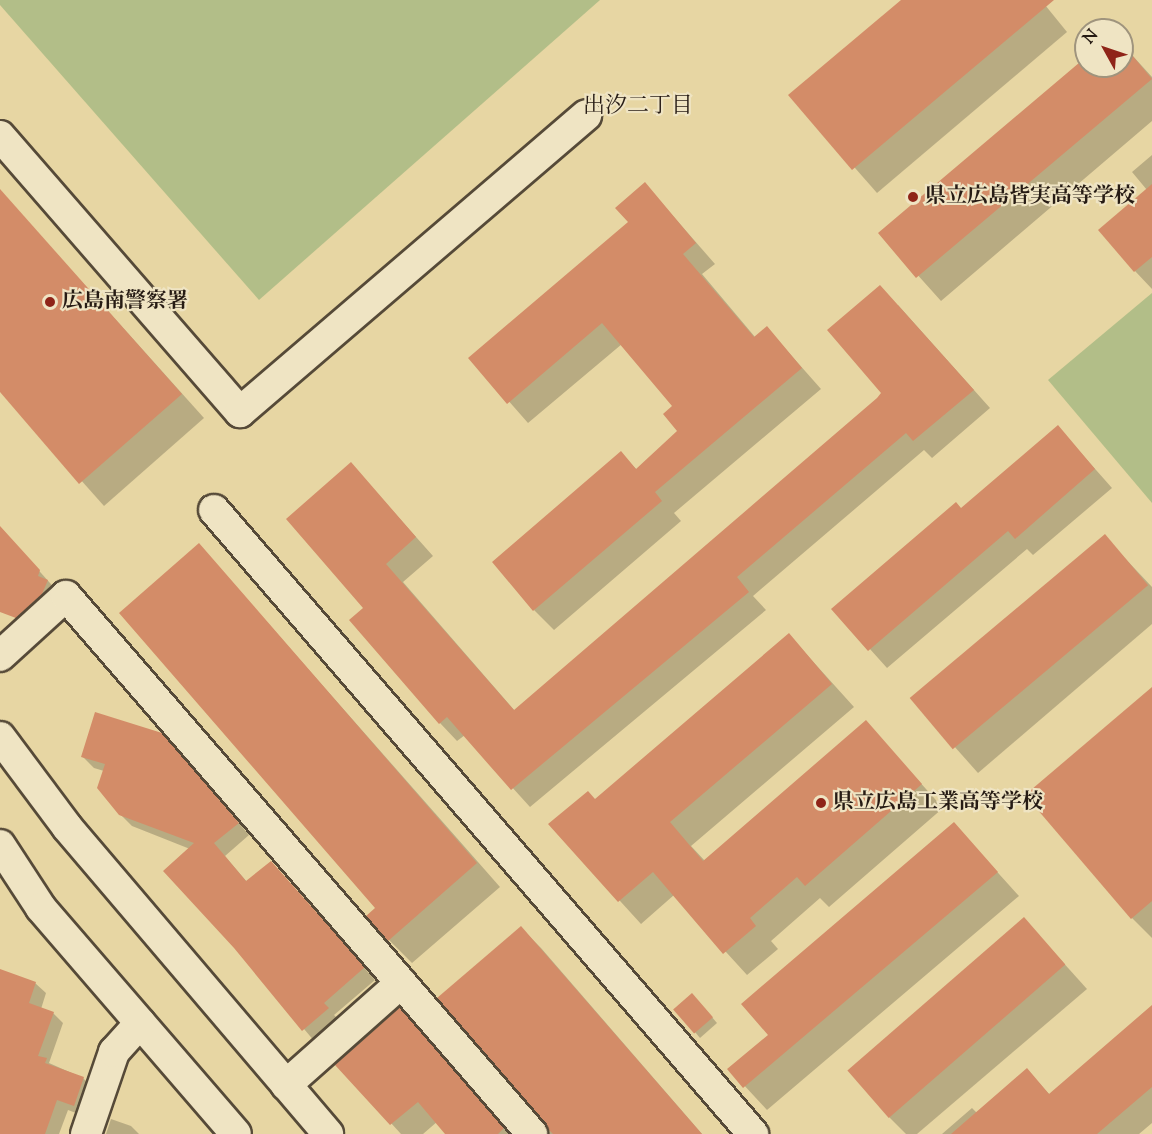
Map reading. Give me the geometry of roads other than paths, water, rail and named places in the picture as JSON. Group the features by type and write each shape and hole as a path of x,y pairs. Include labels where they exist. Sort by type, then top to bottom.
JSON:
{"street":[{"path":"0,136 240,412 586,115"},
{"path":"214,510 753,1134"},
{"path":"0,656 66,596 532,1134"},
{"path":"0,737 68,827 328,1134"},
{"path":"0,844 41,908 236,1134"},
{"path":"286,1084 401,983"},
{"path":"86,1134 114,1052 140,1023"}],"place":[{"name":"県立広島皆実高等学校","path":"913,197"},
{"name":"広島南警察署","path":"50,302"},
{"name":"県立広島工業高等学校","path":"821,803"}],"district":[{"name":"出汐二丁目","path":"638,108"}]}
